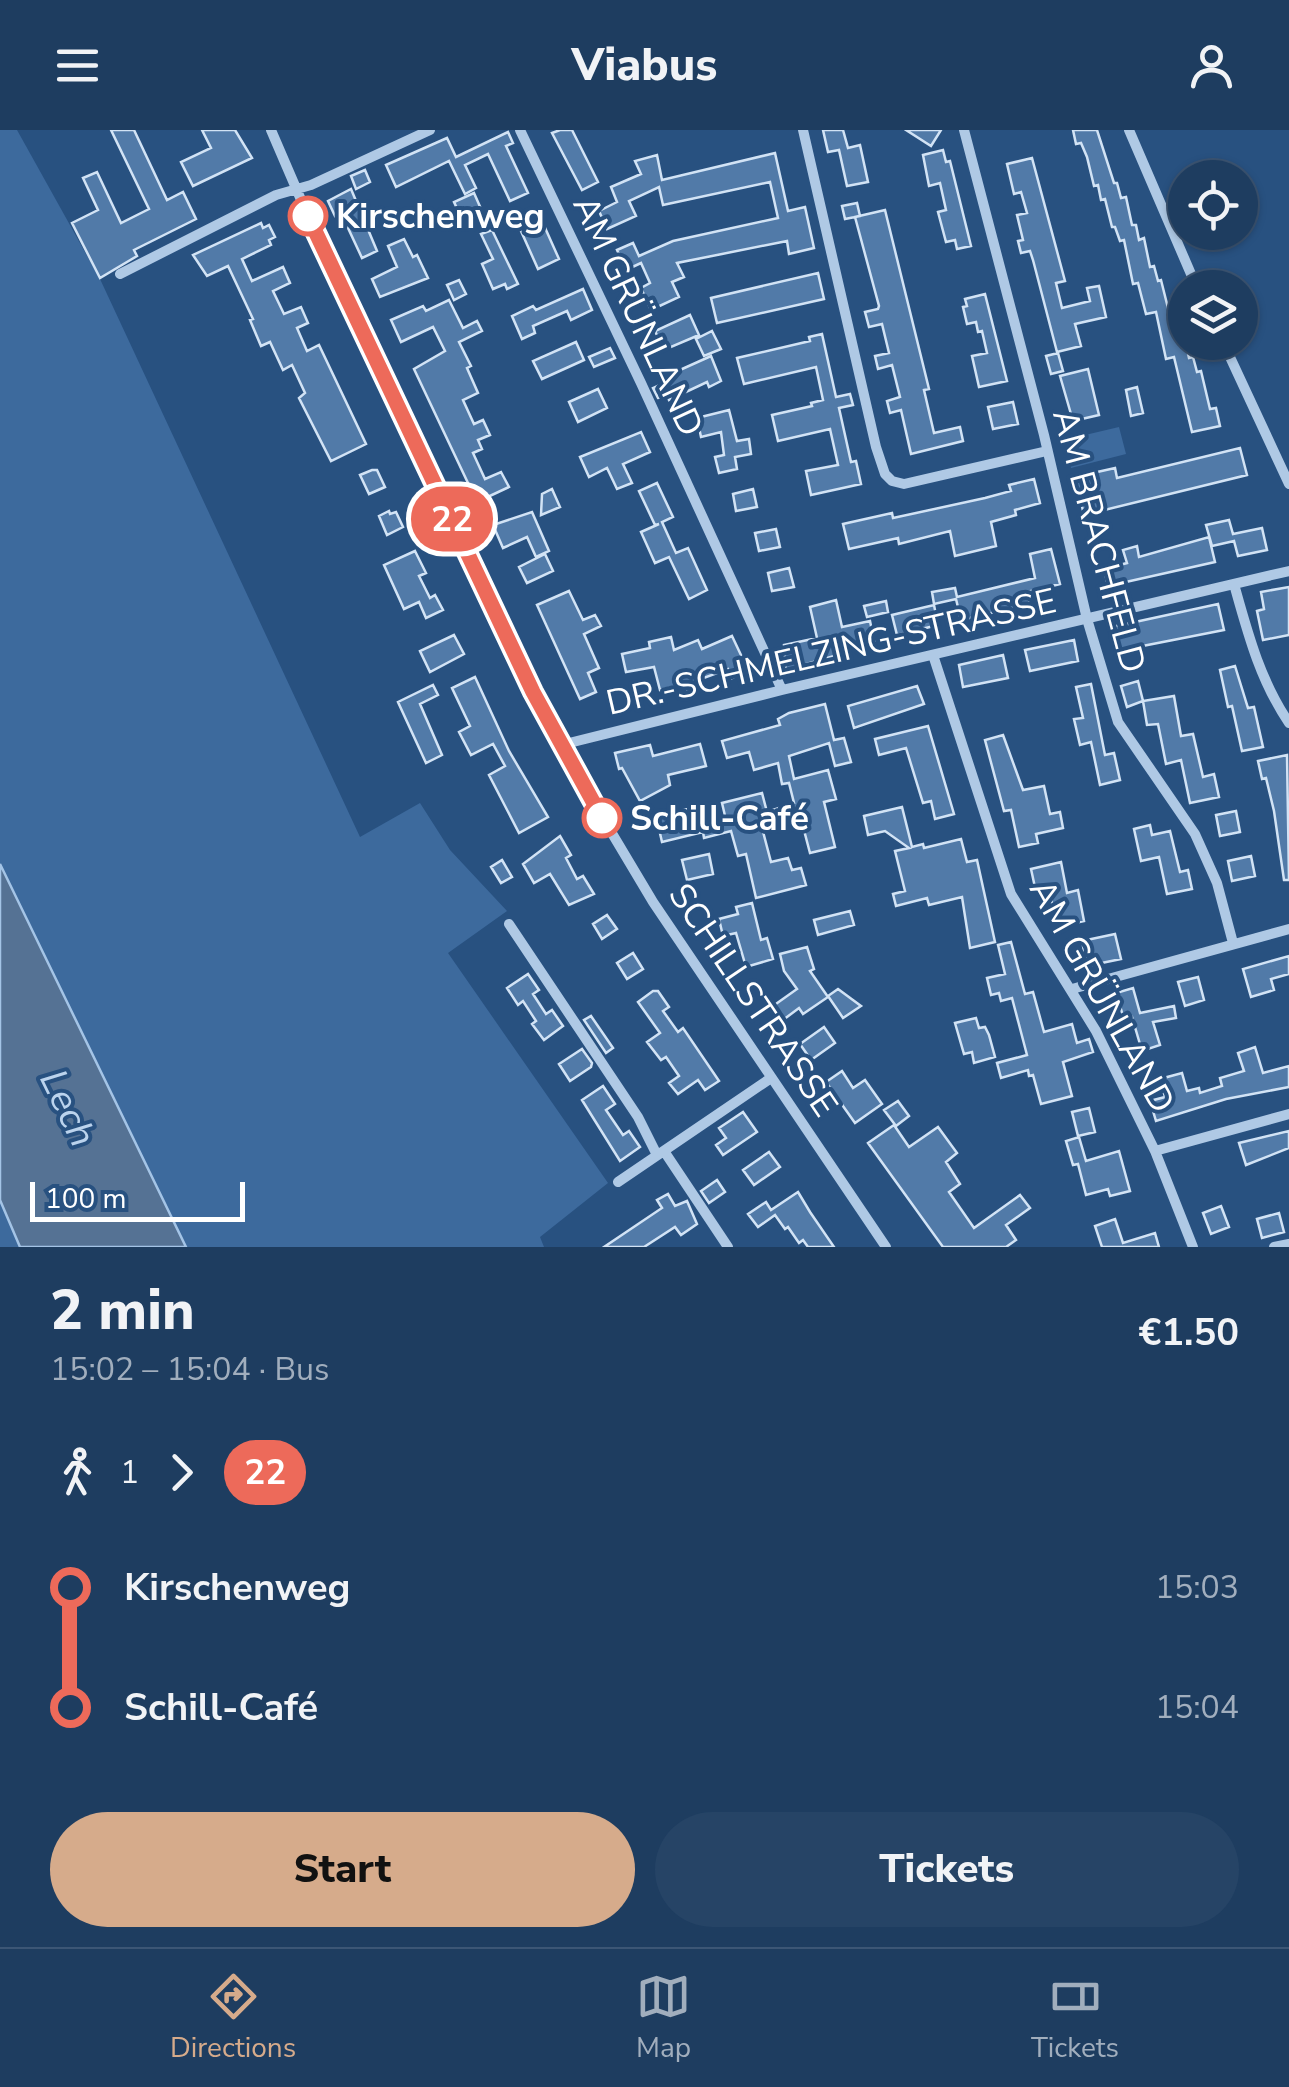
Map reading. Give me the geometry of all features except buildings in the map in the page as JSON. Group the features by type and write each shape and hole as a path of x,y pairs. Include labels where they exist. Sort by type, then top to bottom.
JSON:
{"street":[{"name":"SCHILLSTRASSE","path":"272,130 296,190 561,746 652,902 886,1247"},
{"path":"120,274 276,196 430,130"},
{"name":"AM GRÜNLAND","path":"520,130 782,690"},
{"path":"804,130 865,403 885,474 904,484 1048,451"},
{"name":"AM BRACHFELD","path":"964,130 1048,451 1087,619 1118,722 1195,834 1217,883 1233,943"},
{"path":"1129,130 1189,270"},
{"path":"1231,360 1289,484"},
{"name":"DR.-SCHMELZING-STRASSE","path":"561,746 1289,571"},
{"path":"1234,584 1252,651 1272,698 1289,723"},
{"name":"AM GRÜNLAND","path":"933,654 1011,894 1072,989 1155,1152 1193,1247"},
{"path":"509,924 726,1247"},
{"path":"1072,989 1289,929"},
{"path":"618,1182 771,1078"},
{"path":"1155,1152 1289,1114"},
{"path":"1274,1247 1289,1244"}],"shaded area":[{"path":"0,130 17,130 100,279 360,837 420,803 450,850 507,911 448,953 608,1183 540,1237 544,1247 186,1247 0,864"},
{"path":"1119,427 1126,454 1071,468 1064,440"},
{"path":"0,1200 20,1247 0,1247"}],"water":[{"name":"Lech","path":"0,864 186,1247 20,1247 0,1200"}],"bus line":[{"name":"22","path":"308,216 533,692 602,818"}],"place":[{"name":"Kirschenweg","path":"308,216"},
{"name":"Schill-Café","path":"602,818"}]}
